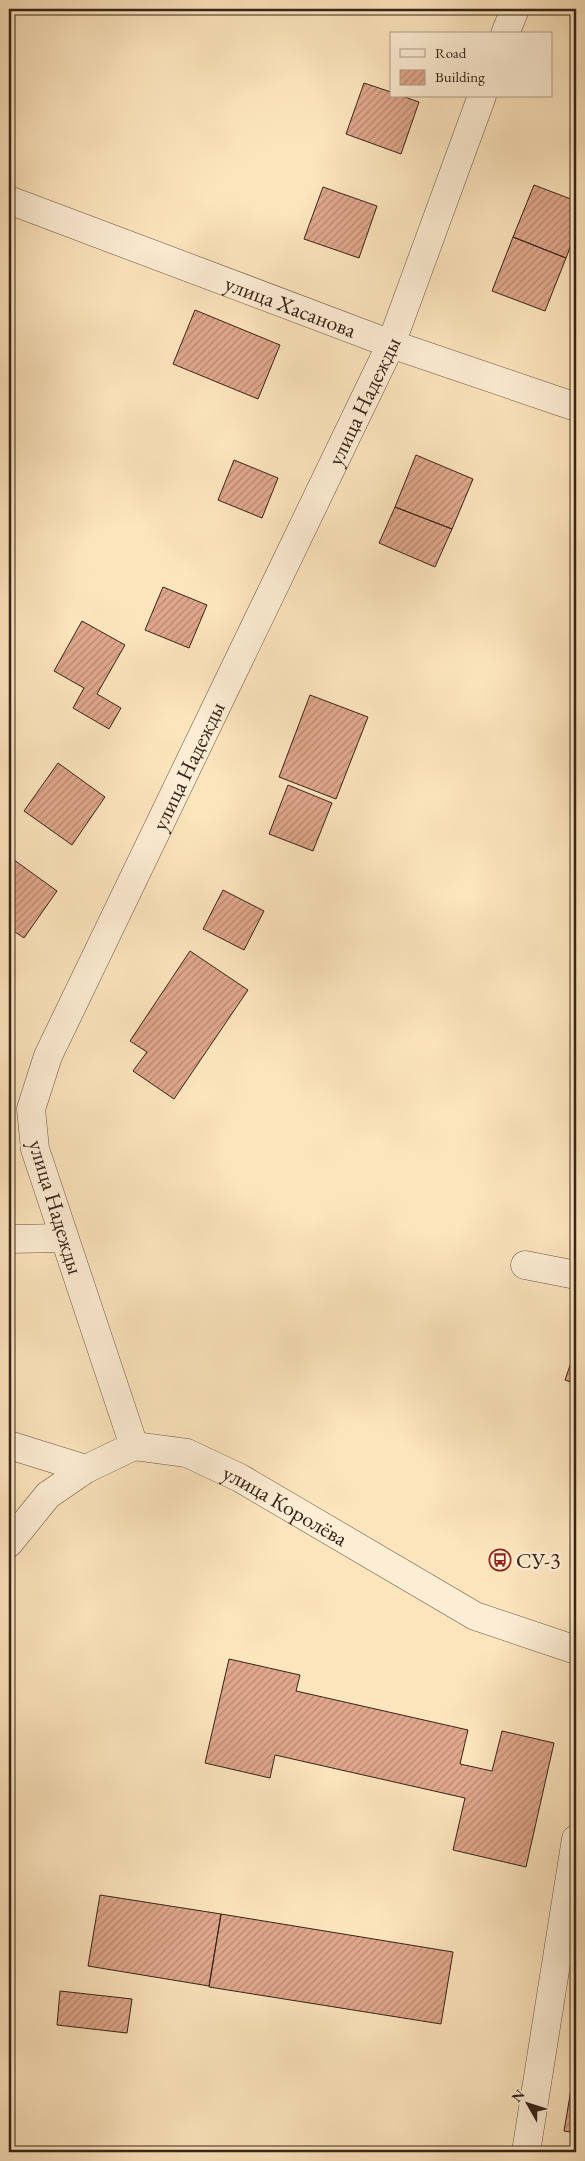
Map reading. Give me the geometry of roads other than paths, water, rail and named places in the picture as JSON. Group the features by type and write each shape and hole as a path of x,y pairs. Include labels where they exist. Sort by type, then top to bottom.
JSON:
{"street":[{"path":"506,32 515,9"},
{"name":"улица Надежды","path":"134,1446 35,1149 31,1109 48,1056 391,344 481,98"},
{"name":"улица Хасанова","path":"9,200 391,344 576,407"},
{"path":"9,1239 64,1238"},
{"path":"525,1264 576,1275"},
{"path":"9,1445 86,1469"},
{"path":"9,1543 48,1496 86,1469 134,1446"},
{"name":"улица Королёва","path":"134,1446 187,1454 240,1478 475,1616 576,1650"},
{"path":"526,2152 576,1839"}],"place":[{"name":"СУ-3","path":"500,1560"}]}
